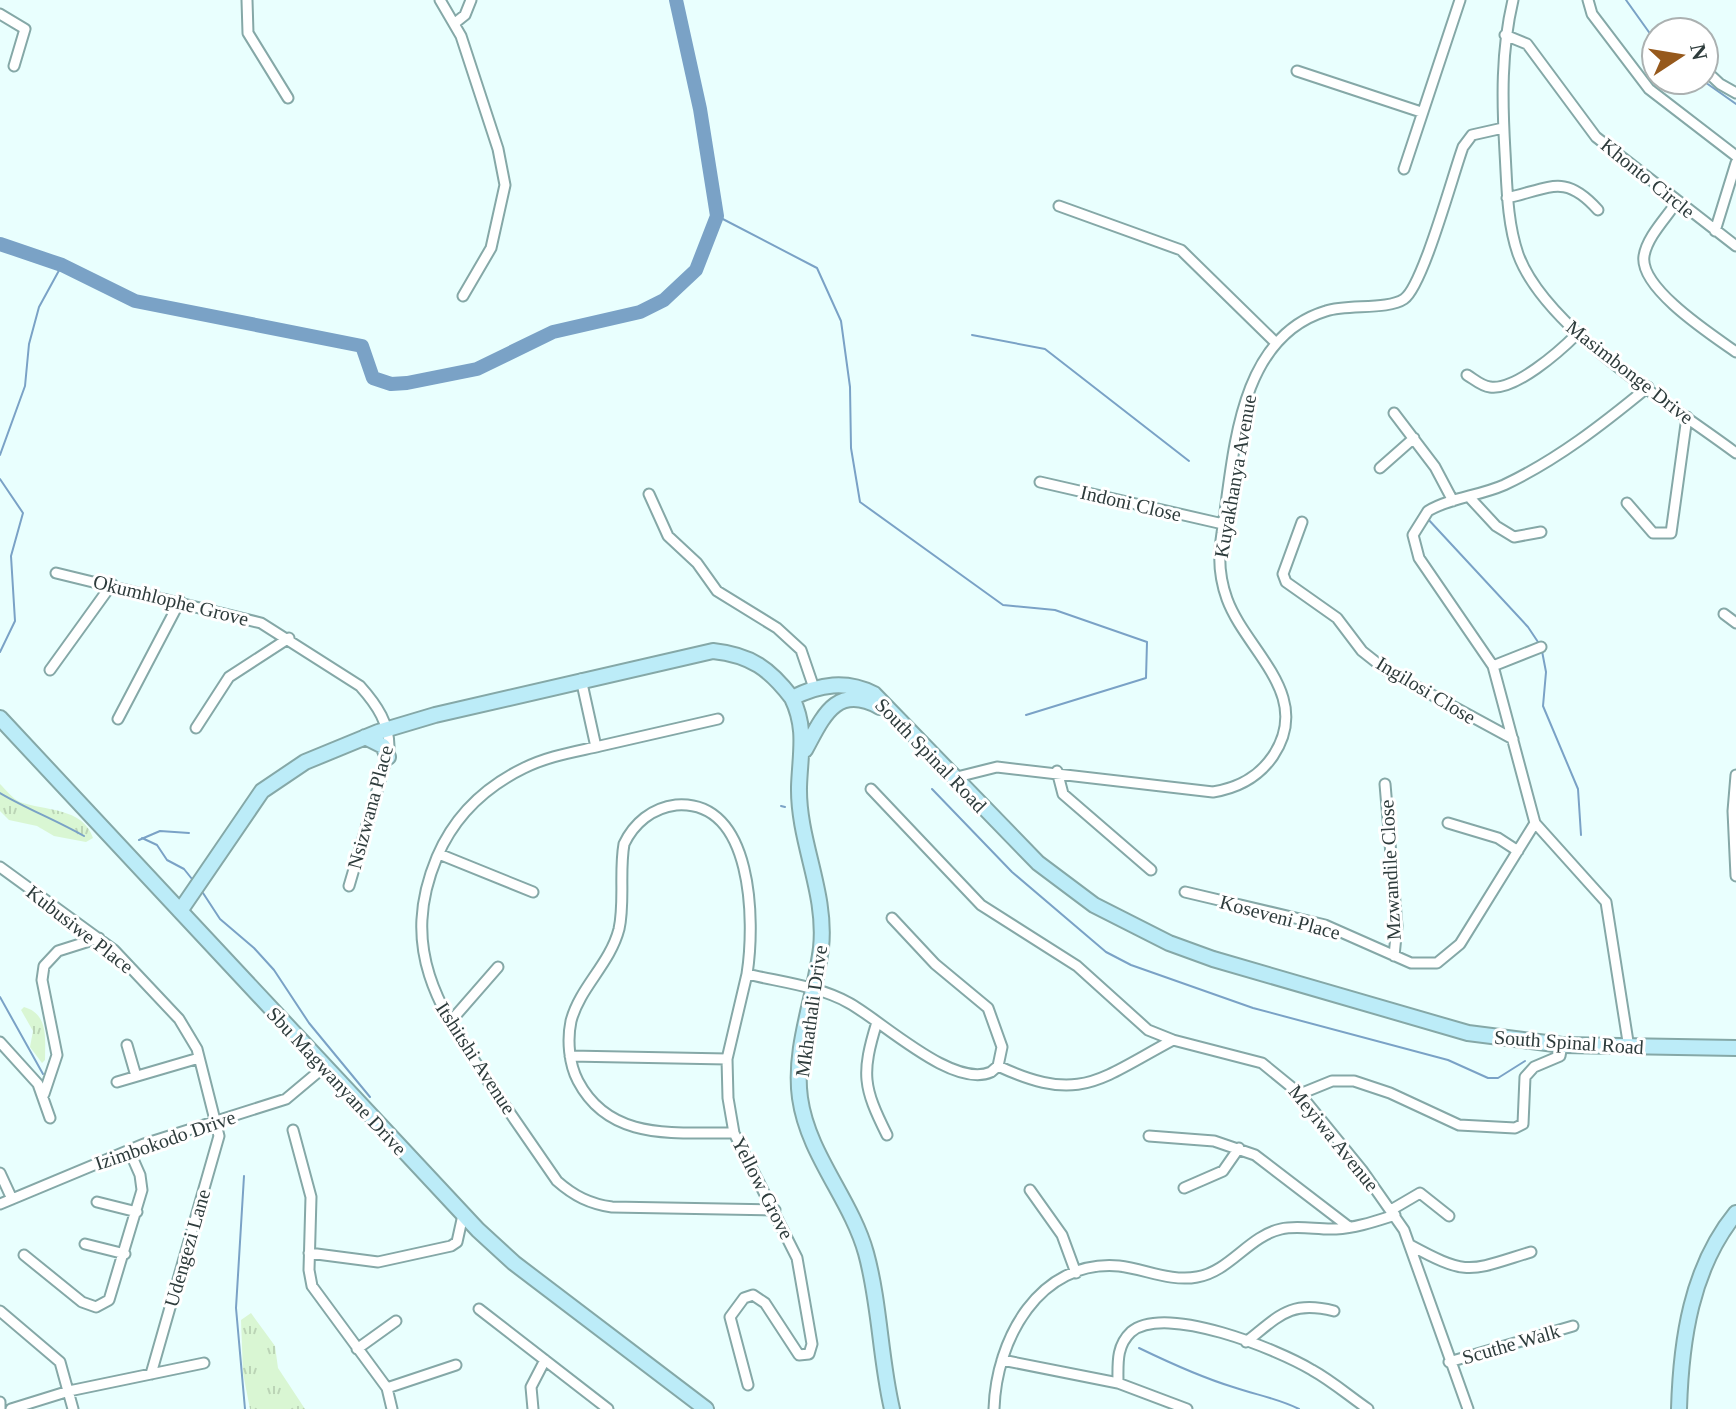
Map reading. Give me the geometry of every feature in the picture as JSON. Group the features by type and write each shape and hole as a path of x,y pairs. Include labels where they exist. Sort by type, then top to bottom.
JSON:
{"street":[{"path":"247,0 248,33 288,98"},
{"path":"440,0 455,23 481,95 505,185 491,248 463,296"},
{"path":"455,23 465,15 471,0"},
{"path":"1404,169 1460,0"},
{"name":"Masimbonge Drive","path":"1513,0 1505,35 1503,128 1507,198 1513,235 1525,270 1546,304 1577,334 1736,453"},
{"path":"1588,0 1592,14 1649,89 1736,156"},
{"path":"0,14 25,29 14,66"},
{"name":"Khonto Circle","path":"1505,35 1527,44 1596,137 1676,203 1736,246"},
{"path":"1297,71 1421,112"},
{"name":"Kuyakhanya Avenue","path":"953,778 997,767 1057,771 1213,792 1253,777 1278,748 1286,718 1285,704 1272,671 1227,599 1219,560 1223,524 1252,380 1275,342 1295,326 1326,311 1406,298 1419,275 1463,147 1472,135 1503,128"},
{"path":"1715,231 1736,163"},
{"path":"1507,198 1561,186 1572,187 1581,190 1598,210"},
{"path":"1676,203 1650,241 1643,258 1646,273 1658,292 1736,352"},
{"path":"1059,206 1181,250 1275,342"},
{"path":"1467,375 1491,388 1504,385 1558,353 1577,334"},
{"path":"1629,1049 1606,902 1535,823 1493,666 1415,548 1415,527 1423,515 1453,501 1471,499 1543,464 1602,425 1648,387"},
{"path":"1394,413 1446,484 1453,501"},
{"path":"1627,503 1653,533 1671,533 1687,417"},
{"path":"1380,468 1414,438"},
{"name":"Indoni Close","path":"1040,482 1223,524"},
{"path":"649,494 668,536 697,563 717,591 768,621 801,650 814,688"},
{"path":"1471,499 1496,526 1514,537 1541,532"},
{"name":"Ingilosi Close","path":"1302,522 1283,574 1286,582 1337,618 1362,651 1393,674 1513,739"},
{"name":"Okumhlophe Grove","path":"56,573 246,618 289,638 360,686 388,728"},
{"path":"50,670 112,584"},
{"path":"118,719 180,601"},
{"path":"1724,614 1736,623"},
{"path":"196,728 229,677 289,638"},
{"path":"1493,666 1541,647"},
{"path":"180,911 262,791 305,762 388,728 581,679 713,651 751,659 767,668 792,698"},
{"path":"581,679 596,747"},
{"name":"South Spinal Road","path":"792,698 814,688 841,684 858,686 874,694 953,778 1059,880 1128,924 1169,943 1239,967 1468,1033 1562,1045 1629,1049 1736,1048"},
{"name":"Mkhathali Drive","path":"792,698 801,720 800,811 817,883 822,923 815,990 801,1053 799,1096 813,1141 867,1254 892,1409"},
{"path":"801,758 824,715 839,702 865,700 898,717"},
{"name":"Sbu Magwanyane Drive","path":"0,718 463,1215 514,1263 706,1409"},
{"name":"Itshitshi Avenue","path":"718,719 545,759 507,777 459,818 439,854 427,881 422,939 429,981 450,1022 557,1181 582,1200 612,1207 775,1210"},
{"name":"Nsizwana Place","path":"349,886 388,757 388,728"},
{"path":"365,737 383,746 388,757"},
{"path":"1057,771 1063,794 1151,870"},
{"path":"1736,775 1733,811 1736,876"},
{"name":"Mzwandile Close","path":"1385,784 1397,926 1394,956"},
{"name":"Meyiwa Avenue","path":"871,789 981,905 1077,966 1148,1030 1173,1040 1262,1063 1278,1072 1300,1094 1393,1213 1410,1245 1468,1409"},
{"name":"Yellow Grove","path":"570,1056 571,1021 578,1004 601,970 618,930 624,844 630,832 654,811 669,806 699,806 723,821 732,832 751,917 747,974 727,1059 726,1083 734,1133 797,1258 810,1327 811,1350 803,1357 794,1351 759,1297 744,1298 730,1317 748,1385"},
{"path":"1448,823 1498,838 1518,851"},
{"name":"Koseveni Place","path":"1185,892 1325,925 1394,956 1426,965 1453,953 1535,823"},
{"path":"439,854 533,892"},
{"name":"Kubusiwe Place","path":"0,867 99,938 179,1019 194,1041 218,1122"},
{"path":"892,918 935,964 988,1008 1000,1034 1002,1047 998,1066"},
{"path":"44,1094 57,1055 42,980 44,966 58,951 99,938"},
{"path":"450,1022 498,967"},
{"path":"747,974 815,990 849,1003 958,1071 979,1076 998,1066"},
{"path":"877,1022 864,1073 870,1100 887,1135"},
{"path":"998,1066 1042,1084 1075,1087 1173,1040"},
{"path":"0,1042 44,1094 50,1118"},
{"path":"127,1045 136,1076"},
{"path":"1300,1094 1332,1081 1354,1081 1390,1093 1459,1125 1515,1128 1525,1119 1525,1077 1534,1067 1560,1056 1562,1045"},
{"path":"727,1059 570,1056 582,1089 594,1106 619,1123 652,1132 734,1133"},
{"path":"117,1082 199,1058"},
{"name":"Izimbokodo Drive","path":"0,1204 129,1150 286,1099 301,1090 323,1068"},
{"name":"Udengezi Lane","path":"151,1374 219,1141 218,1122"},
{"path":"293,1130 311,1197 310,1277 316,1293 387,1388 392,1409"},
{"path":"1149,1136 1214,1141 1239,1148 1265,1162 1349,1227"},
{"path":"1184,1188 1223,1171 1239,1148"},
{"path":"24,1255 82,1302 96,1307 112,1296 137,1212 142,1181 129,1150"},
{"path":"0,1173 12,1199"},
{"path":"1030,1190 1062,1235 1076,1273"},
{"path":"994,1409 1010,1334 1028,1307 1052,1285 1076,1273 1118,1266 1182,1278 1200,1277 1282,1229 1349,1227 1393,1213 1420,1193 1449,1216"},
{"path":"97,1202 137,1212"},
{"path":"1679,1409 1686,1321 1722,1232 1736,1213"},
{"path":"309,1253 378,1262 451,1246 457,1242 463,1215"},
{"path":"85,1244 125,1254"},
{"path":"1410,1245 1467,1270 1531,1252"},
{"path":"1246,1342 1290,1309 1315,1306 1334,1311"},
{"path":"479,1309 608,1409"},
{"path":"0,1311 60,1362 73,1409"},
{"path":"357,1349 396,1321"},
{"path":"1118,1383 1117,1360 1122,1343 1129,1334 1148,1324 1194,1326 1246,1342 1311,1369 1368,1409"},
{"name":"Scuthe Walk","path":"1449,1362 1573,1326"},
{"path":"533,1409 531,1387 545,1360"},
{"path":"1002,1360 1118,1383 1187,1409"},
{"path":"11,1409 69,1391 204,1363"},
{"path":"387,1388 456,1365"},
{"path":"0,1402 0,1409"}],"green space":[{"path":"0,784 20,802 72,815 88,828 93,838 86,842 54,836 37,826 9,820 0,811"},
{"path":"24,1007 32,1010 42,1021 45,1060 42,1063 30,1047 33,1031 21,1010"},
{"path":"251,1313 275,1346 278,1368 305,1409 250,1409 243,1373 241,1320"}],"waterway":[{"path":"0,244 62,265 135,301 362,346 373,378 391,384 477,369 553,332 640,312 664,300 696,270 717,216 700,109 676,0"},
{"path":"1626,0 1640,20"},
{"path":"1720,93 1736,104"},
{"path":"717,216 817,268 841,321 850,387 851,448 860,502 1003,605 1055,610 1147,642 1146,678 1026,715"},
{"path":"0,455 25,386 29,344 39,307 62,265"},
{"path":"972,335 1045,349 1189,461"},
{"path":"0,479 23,513 11,556 15,621 0,652"},
{"path":"1427,518 1528,627 1540,645"},
{"path":"1542,651 1546,672 1543,706 1578,789 1581,835"},
{"path":"932,789 1012,872 1106,952 1131,965 1253,1008 1448,1060 1488,1078 1498,1078 1525,1061"},
{"path":"0,793 84,836"},
{"path":"781,806 785,807"},
{"path":"139,840 160,831 189,833"},
{"path":"142,838 157,845 167,860 184,869 192,879"},
{"path":"203,893 220,919 274,970 309,1023 370,1097"},
{"path":"0,997 43,1074"},
{"path":"244,1176 236,1308 245,1409"},
{"path":"1139,1348 1209,1379 1299,1409"}]}
